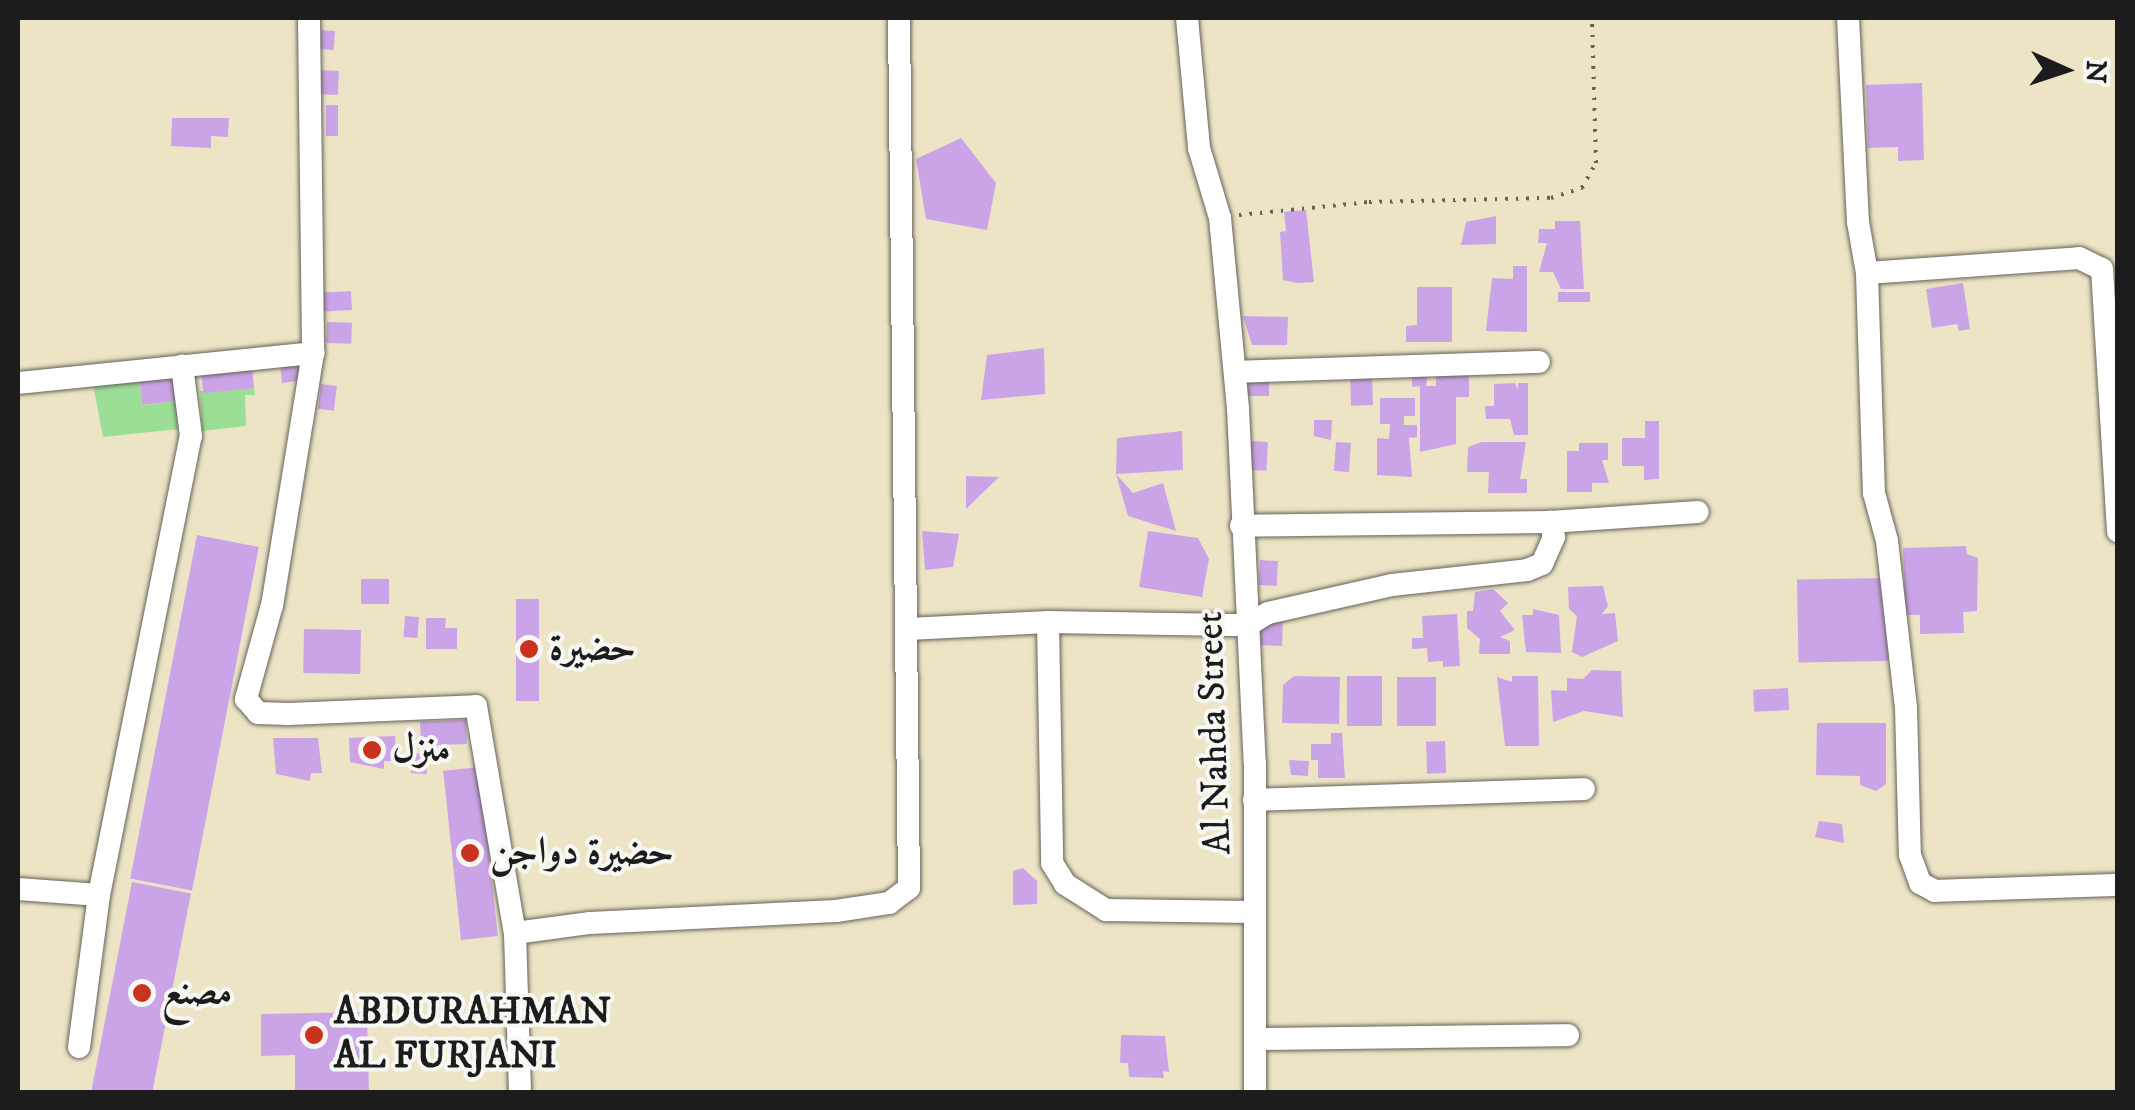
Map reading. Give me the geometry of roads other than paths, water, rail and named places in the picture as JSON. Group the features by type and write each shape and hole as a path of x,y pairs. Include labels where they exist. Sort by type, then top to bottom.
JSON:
{"street":[{"path":"308,18 313,353 272,606 246,699 258,713 288,714 476,706 514,933 520,1092"},
{"path":"514,933 590,922 836,911 902,896 912,860 899,18"},
{"name":"Al Nahda Street","path":"1187,18 1199,148 1220,218 1236,372 1254,800 1255,1092"},
{"path":"1848,18 1858,222 1867,273 1874,492 1887,541 1906,708 1910,854 1920,883 1945,892 2118,885"},
{"path":"1867,273 2079,258 2102,269 2118,532"},
{"path":"18,382 313,353"},
{"path":"1236,372 1539,362"},
{"path":"79,1047 99,895 191,436 182,366"},
{"path":"1241,526 1550,522 1698,512"},
{"path":"908,629 1048,622 1248,625 1268,613 1392,585 1527,570 1552,552 1550,522"},
{"path":"1048,622 1052,863 1065,884 1106,910 1253,912"},
{"path":"1254,800 1584,789"},
{"path":"18,888 99,895"},
{"path":"1256,1039 1568,1035"}],"place":[{"name":"حضيرة","path":"529,649"},
{"name":"منزل","path":"372,750"},
{"name":"حضيرة دواجن","path":"470,853"},
{"name":"مصنع","path":"142,993"},
{"name":"ABDURAHMAN AL FURJANI","path":"314,1035"}]}
